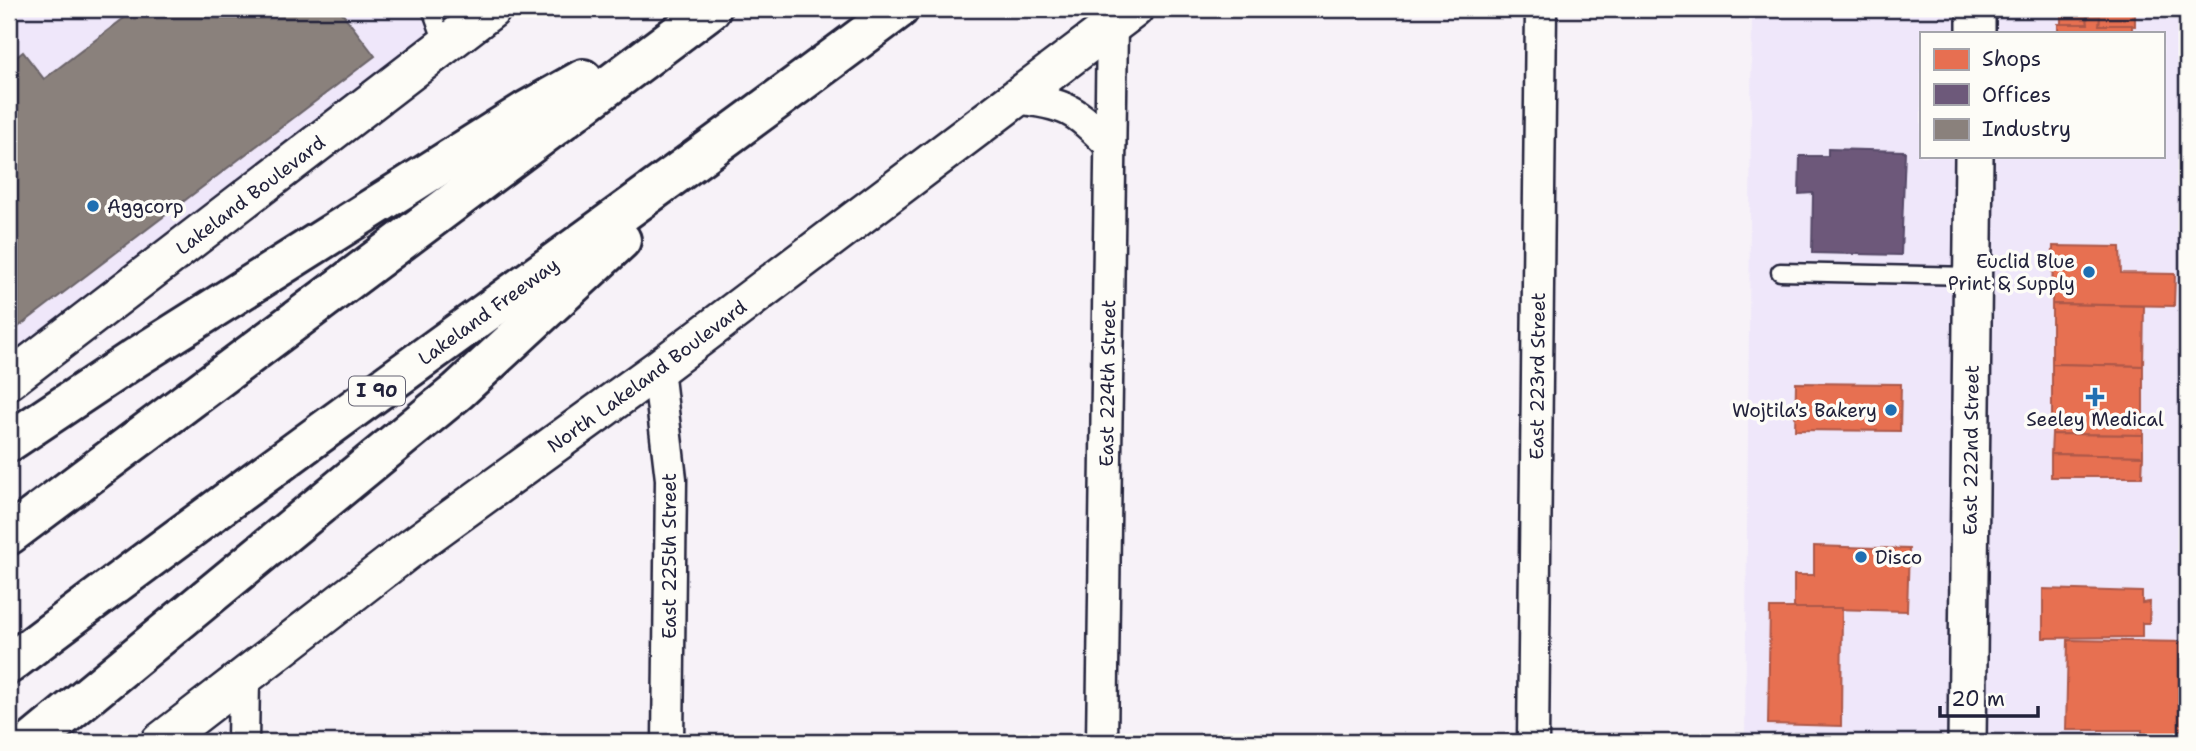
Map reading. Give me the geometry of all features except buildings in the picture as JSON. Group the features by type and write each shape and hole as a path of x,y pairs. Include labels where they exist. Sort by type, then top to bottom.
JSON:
{"highway":[{"path":"9,442 135,358 526,111 709,9"},
{"path":"9,535 709,9"},
{"name":"Lakeland Freeway","path":"9,664 188,528 749,122 899,9"},
{"path":"32,742 458,391 749,122"}],"street":[{"name":"Lakeland Boulevard","path":"9,380 492,9"},
{"name":"East 223rd Street","path":"1533,742 1541,9"},
{"path":"1976,9 1976,32"},
{"name":"North Lakeland Boulevard","path":"160,742 411,548 658,369 1123,17"},
{"name":"East 224th Street","path":"1102,742 1110,145 1123,17"},
{"path":"1016,98 1049,102 1079,114 1110,145"},
{"name":"East 222nd Street","path":"1967,742 1974,158"},
{"name":"East 225th Street","path":"658,369 671,479 668,742"},
{"path":"243,742 244,679"}],"lane":[{"path":"431,9 444,45"},
{"path":"1780,272 1972,276"}],"shaded area":[{"name":"Aggcorp","path":"9,9 492,9 9,380"},
{"path":"1662,9 2187,9 2187,742 1745,742 1752,11"}],"place":[{"name":"Aggcorp","path":"93,206"},
{"name":"Euclid Blue Print & Supply","path":"2089,272"},
{"name":"Seeley Medical","path":"2095,397"},
{"name":"Wojtila's Bakery","path":"1891,410"},
{"name":"Disco","path":"1861,557"}]}
